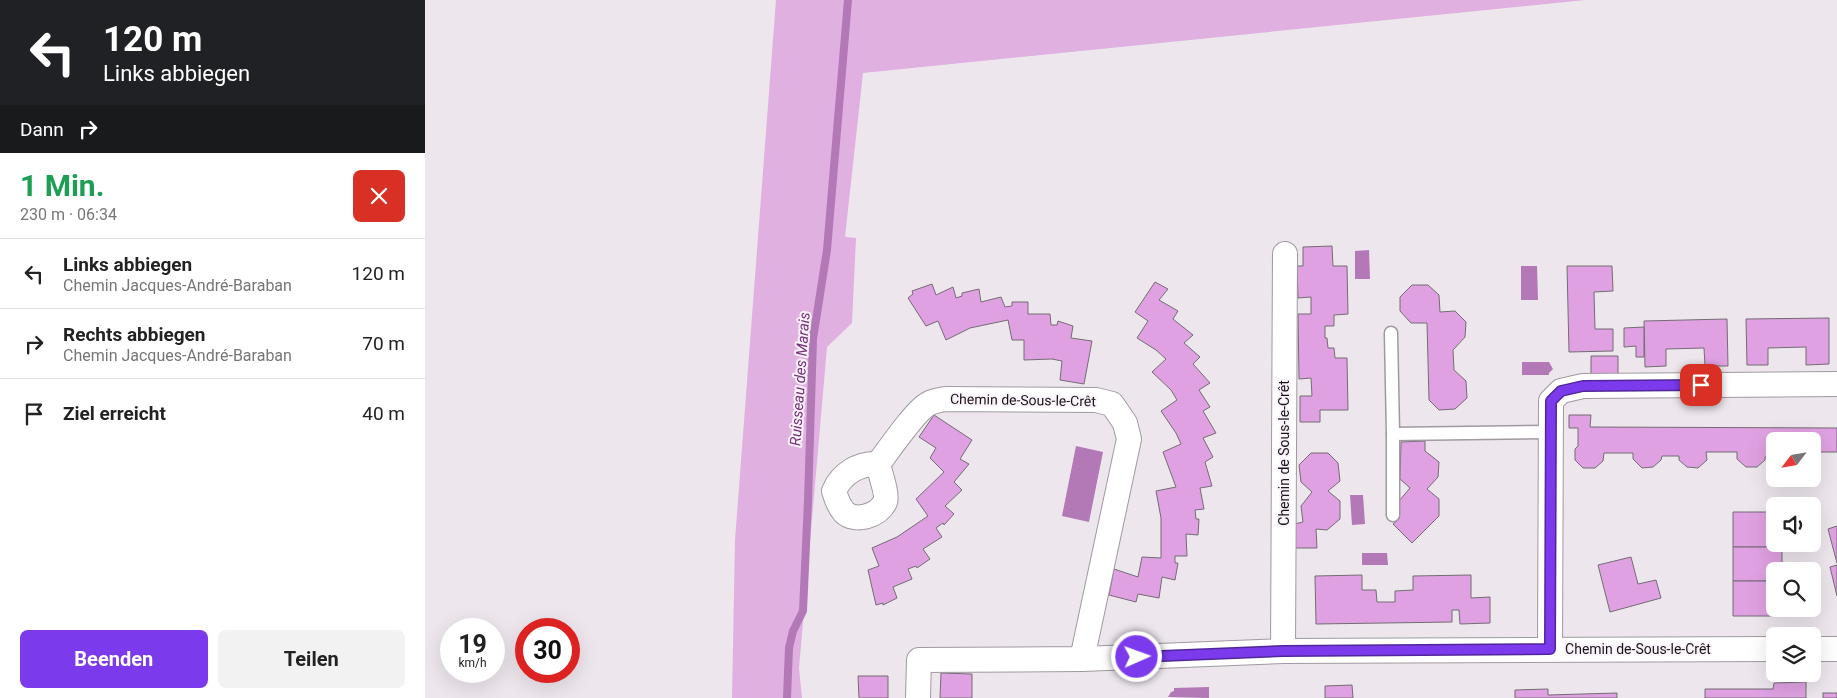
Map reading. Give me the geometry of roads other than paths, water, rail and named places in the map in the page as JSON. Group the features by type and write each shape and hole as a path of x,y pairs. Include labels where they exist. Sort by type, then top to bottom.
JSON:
{"street":[{"name":"Chemin de Sous-le-Crêt","path":"1283,651 1285,254"},
{"path":"1550,649 1551,401 1561,391 1583,386 1837,384"},
{"name":"Chemin de-Sous-le-Crêt","path":"878,464 917,414 925,405 933,401 946,399 1096,400 1112,404 1125,423 1129,439 1082,659"},
{"name":"Chemin de-Sous-le-Crêt","path":"918,698 919,660 1082,659 1283,651 1766,649"},
{"path":"1821,649 1837,649"}],"lane":[{"path":"1391,333 1393,515"},
{"path":"1393,434 1551,432"}],"waterway":[{"name":"Ruisseau des Marais","path":"787,698 789,648 793,631 803,611 813,339 827,250 848,0"}]}
